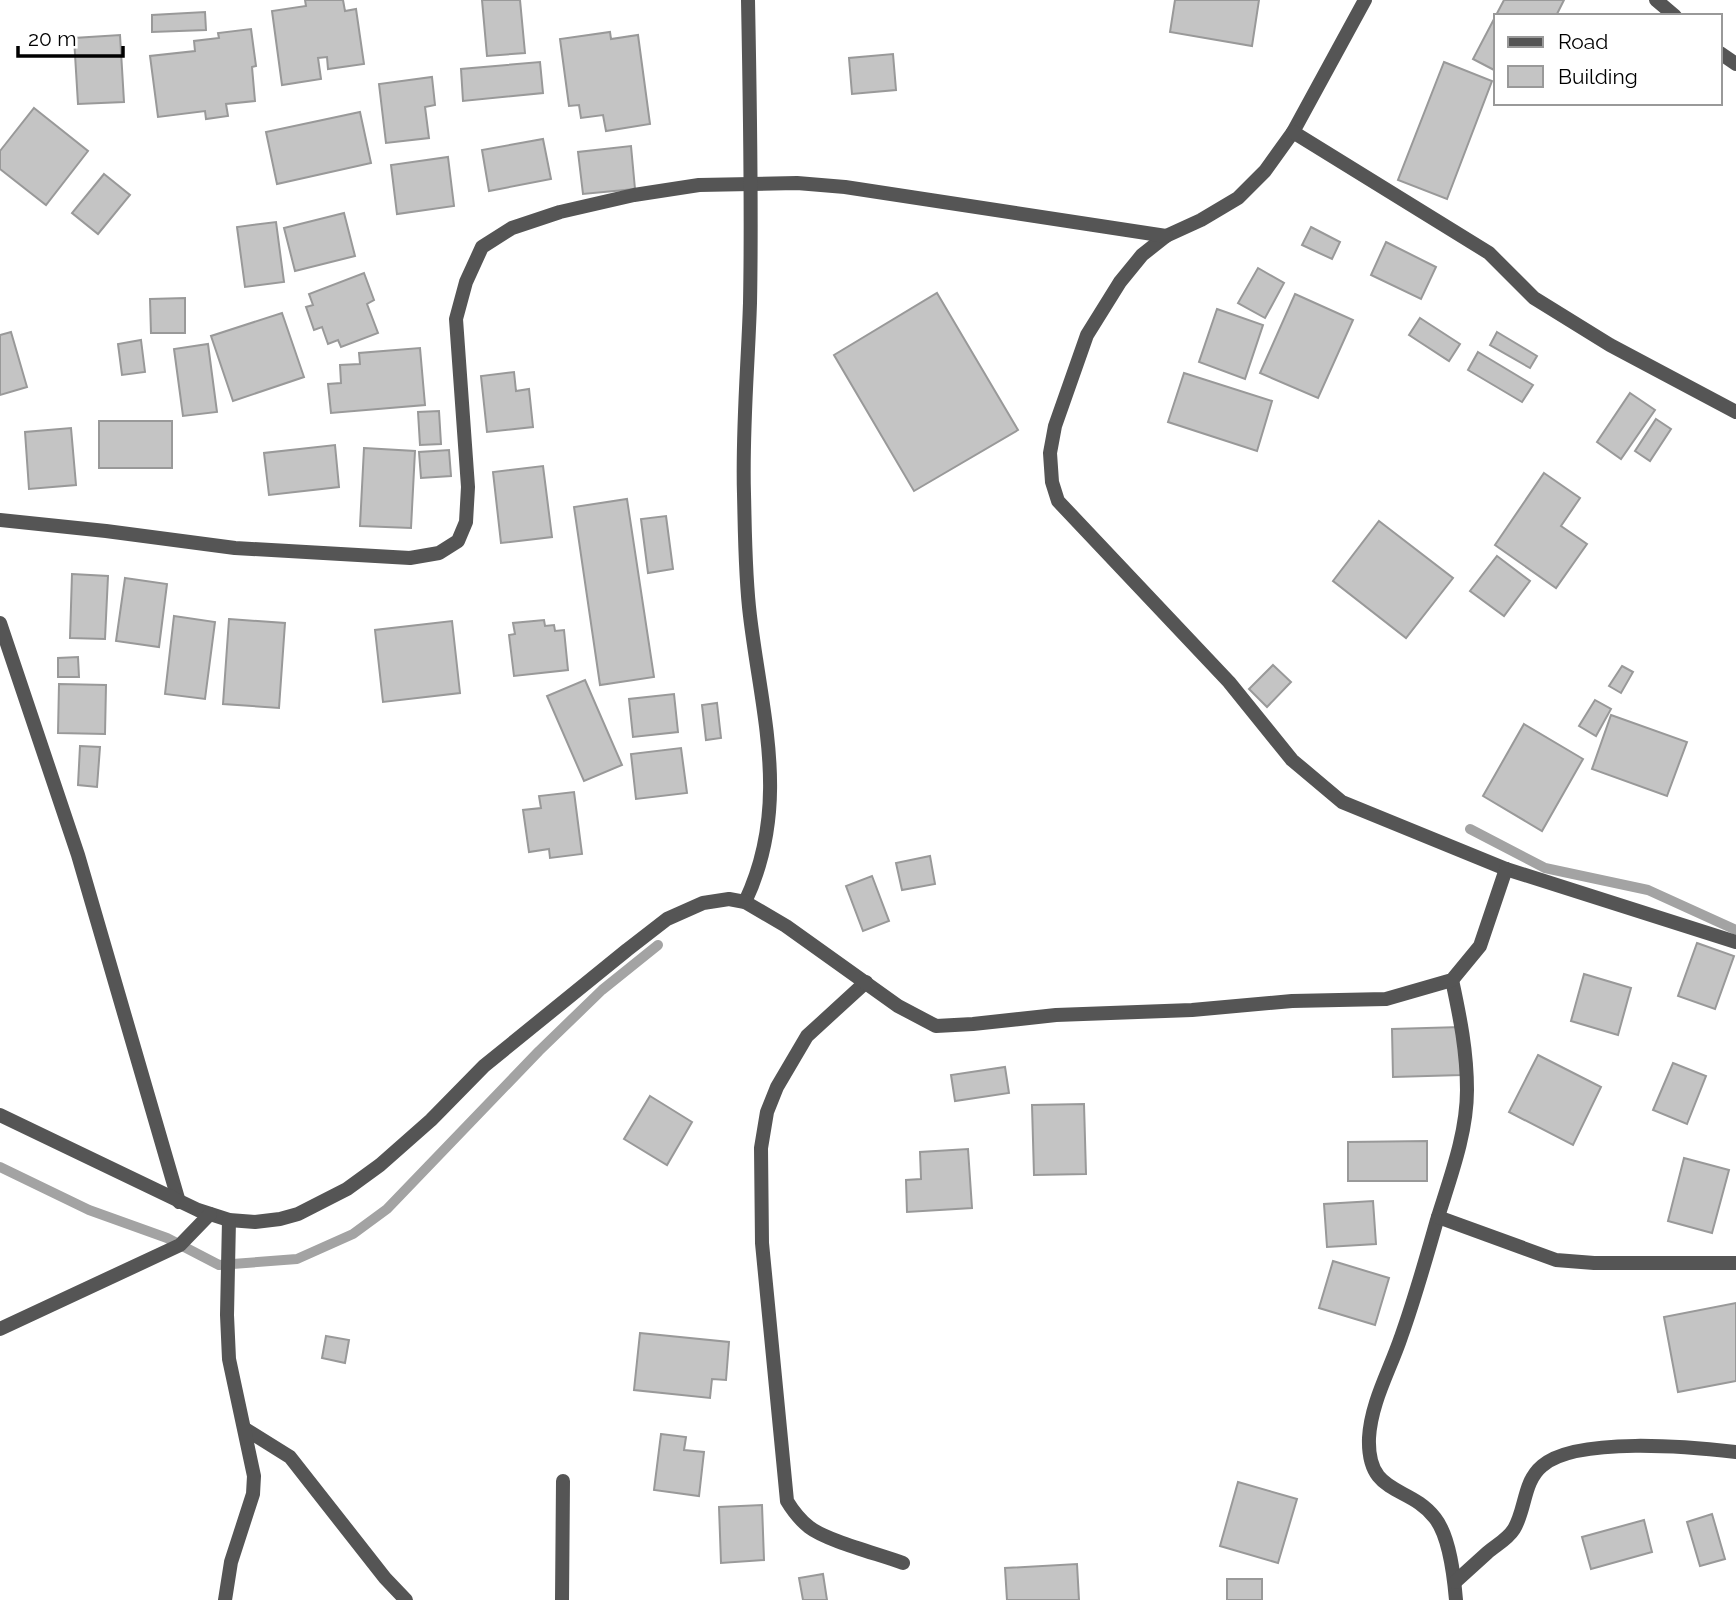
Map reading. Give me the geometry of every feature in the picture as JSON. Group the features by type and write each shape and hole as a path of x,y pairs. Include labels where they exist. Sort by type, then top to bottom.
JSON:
{"street":[{"path":"745,902 757,877 766,842 771,796 769,743 749,612 744,490 752,183 748,0"},
{"path":"1365,0 1293,132 1265,171 1238,198 1202,220 1166,236 1142,255 1127,273 1087,335 1055,426 1050,453 1052,482 1058,501 1228,682 1292,760 1342,802 1506,869 1736,942"},
{"path":"1656,0 1673,14"},
{"path":"1293,132 1489,253 1534,298 1610,345 1736,412"},
{"path":"0,520 235,548 410,558 439,553 458,541 466,522 468,487 456,319 466,282 482,247 512,229 560,212 634,195 699,185 796,183 845,187 1166,236"},
{"path":"0,623 78,855 179,1202"},
{"path":"0,1115 179,1202 229,1220 255,1222 298,1214 347,1189 380,1165 484,1066 667,919 703,903 729,899 745,902 786,926 898,1006 936,1026 1056,1015 1192,1010 1292,1001 1386,999 1452,980 1480,946 1506,869"},
{"path":"1452,980 1464,1038 1467,1093 1458,1155 1401,1338 1377,1398 1369,1453 1380,1478 1388,1486 1426,1508 1437,1520 1455,1582 1456,1600"},
{"path":"866,982 807,1036 777,1087 767,1112 761,1148 762,1243 787,1501 796,1516 810,1528 828,1537 904,1563"},
{"path":"0,1328 180,1245 210,1214"},
{"path":"1438,1217 1556,1260 1594,1263 1736,1264"},
{"path":"226,1600 231,1562 253,1494 254,1476 229,1359 229,1220"},
{"path":"245,1429 290,1457 385,1578 406,1600"},
{"path":"1455,1582 1489,1551 1502,1543 1514,1528 1529,1482 1540,1467 1554,1458 1587,1450 1632,1447 1677,1446 1736,1452"},
{"path":"562,1600 563,1481"}],"building":[{"path":"305,0 343,0 345,11 356,9 364,64 328,69 327,57 318,58 321,79 282,85 272,11 306,6"},
{"path":"482,0 520,0 525,53 487,56"},
{"path":"1175,0 1259,0 1252,46 1170,32"},
{"path":"1504,0 1564,0 1557,14 1497,14"},
{"path":"205,12 206,30 152,32 152,15"},
{"path":"1494,19 1494,70 1473,59"},
{"path":"251,29 256,66 252,67 255,101 226,104 228,116 206,119 205,111 158,117 150,56 195,51 194,41 219,38 218,33"},
{"path":"610,32 611,39 638,35 650,124 606,131 603,115 581,118 579,105 569,106 560,39"},
{"path":"120,35 124,102 78,104 74,38"},
{"path":"893,54 896,90 852,94 849,58"},
{"path":"540,62 543,93 463,101 461,69"},
{"path":"1444,62 1492,81 1447,199 1398,180"},
{"path":"432,77 435,105 425,107 429,138 386,143 379,84"},
{"path":"34,108 88,151 46,205 0,169 0,151"},
{"path":"360,112 371,163 277,184 266,132"},
{"path":"543,139 551,179 489,191 482,150"},
{"path":"631,146 635,189 583,194 578,152"},
{"path":"448,157 454,206 397,214 391,165"},
{"path":"104,174 130,195 98,234 72,213"},
{"path":"344,213 355,256 295,271 284,228"},
{"path":"276,222 284,282 245,287 237,227"},
{"path":"1311,227 1340,242 1332,259 1302,245"},
{"path":"1386,242 1436,267 1421,299 1371,275"},
{"path":"1258,268 1284,283 1265,318 1238,303"},
{"path":"364,273 374,300 367,304 378,333 341,347 338,340 328,344 322,327 314,330 306,307 313,305 309,294"},
{"path":"937,293 1018,430 914,491 834,355"},
{"path":"1295,294 1353,320 1318,398 1260,373"},
{"path":"185,298 185,333 151,333 150,299"},
{"path":"1217,309 1263,325 1245,379 1199,362"},
{"path":"282,313 304,377 233,401 211,336"},
{"path":"1420,318 1460,344 1449,361 1409,335"},
{"path":"11,332 27,387 0,395 0,335"},
{"path":"1497,332 1537,356 1530,368 1490,345"},
{"path":"141,340 145,372 122,375 118,344"},
{"path":"208,344 217,412 183,416 174,349"},
{"path":"420,348 425,405 331,413 328,384 341,383 340,365 360,364 359,353"},
{"path":"1478,352 1533,385 1522,402 1468,370"},
{"path":"514,372 516,391 529,389 533,427 487,432 481,376"},
{"path":"1184,373 1272,401 1257,451 1168,422"},
{"path":"1630,393 1655,410 1621,459 1597,442"},
{"path":"439,411 441,444 420,445 418,412"},
{"path":"1656,419 1671,429 1650,461 1635,451"},
{"path":"99,421 172,421 172,468 99,468"},
{"path":"71,428 76,485 29,489 25,432"},
{"path":"335,445 339,487 269,495 264,453"},
{"path":"364,448 415,451 411,528 360,526"},
{"path":"449,450 451,476 421,478 419,452"},
{"path":"543,466 552,537 501,543 493,472"},
{"path":"1544,473 1580,498 1561,526 1587,544 1556,588 1495,545"},
{"path":"627,499 654,677 600,685 574,507"},
{"path":"666,516 673,569 648,573 641,519"},
{"path":"1379,521 1453,578 1406,638 1333,581"},
{"path":"1497,556 1530,581 1504,616 1470,591"},
{"path":"72,574 108,576 105,639 70,638"},
{"path":"125,578 167,584 159,647 116,641"},
{"path":"174,616 215,622 205,699 165,694"},
{"path":"229,619 285,623 279,708 223,704"},
{"path":"544,620 545,626 554,625 555,631 564,630 568,670 514,676 509,635 515,634 513,623"},
{"path":"452,621 460,693 383,702 375,630"},
{"path":"78,657 79,677 58,677 58,658"},
{"path":"1273,665 1291,682 1267,707 1249,689"},
{"path":"1622,666 1633,672 1621,693 1609,686"},
{"path":"585,680 622,765 584,781 547,696"},
{"path":"59,684 106,685 105,734 58,733"},
{"path":"674,694 678,732 633,737 629,699"},
{"path":"1595,700 1611,709 1596,736 1579,726"},
{"path":"717,703 721,738 706,740 702,705"},
{"path":"1611,715 1687,742 1667,796 1592,769"},
{"path":"1524,724 1583,759 1542,831 1483,796"},
{"path":"80,746 100,747 97,787 78,785"},
{"path":"681,748 687,793 636,799 631,754"},
{"path":"574,792 582,854 550,858 549,849 529,852 523,810 541,808 539,796"},
{"path":"930,856 935,884 902,890 896,863"},
{"path":"872,876 889,921 863,931 846,886"},
{"path":"1697,943 1734,956 1715,1009 1678,996"},
{"path":"1584,974 1631,988 1618,1035 1571,1021"},
{"path":"1461,1027 1462,1075 1393,1077 1392,1029"},
{"path":"1538,1055 1601,1087 1573,1145 1509,1112"},
{"path":"1673,1063 1706,1076 1687,1124 1653,1110"},
{"path":"1005,1067 1009,1093 955,1101 951,1075"},
{"path":"650,1096 692,1122 667,1165 624,1139"},
{"path":"1084,1104 1086,1174 1034,1175 1032,1105"},
{"path":"1427,1141 1427,1181 1348,1181 1348,1142"},
{"path":"968,1149 972,1208 907,1212 906,1180 921,1179 920,1152"},
{"path":"1684,1158 1729,1170 1712,1233 1668,1221"},
{"path":"1373,1201 1376,1244 1327,1247 1324,1204"},
{"path":"1333,1261 1389,1278 1375,1325 1319,1308"},
{"path":"1736,1303 1736,1381 1678,1392 1664,1317"},
{"path":"640,1333 729,1342 726,1380 712,1379 710,1398 634,1390"},
{"path":"326,1336 349,1340 345,1363 322,1358"},
{"path":"661,1434 686,1437 684,1450 704,1452 699,1496 654,1490"},
{"path":"1238,1482 1297,1499 1278,1563 1220,1546"},
{"path":"762,1505 764,1560 721,1563 719,1507"},
{"path":"1712,1514 1725,1559 1700,1566 1687,1522"},
{"path":"1644,1520 1652,1552 1591,1569 1582,1537"},
{"path":"1077,1564 1079,1600 1007,1600 1005,1568"},
{"path":"823,1574 827,1600 803,1600 799,1578"},
{"path":"1227,1579 1262,1579 1262,1600 1227,1600"}],"waterway":[{"path":"1470,829 1545,868 1648,890 1736,930"},
{"path":"0,1167 89,1210 167,1238 219,1265 297,1259 353,1234 387,1209 539,1051 602,990 658,945"}]}
